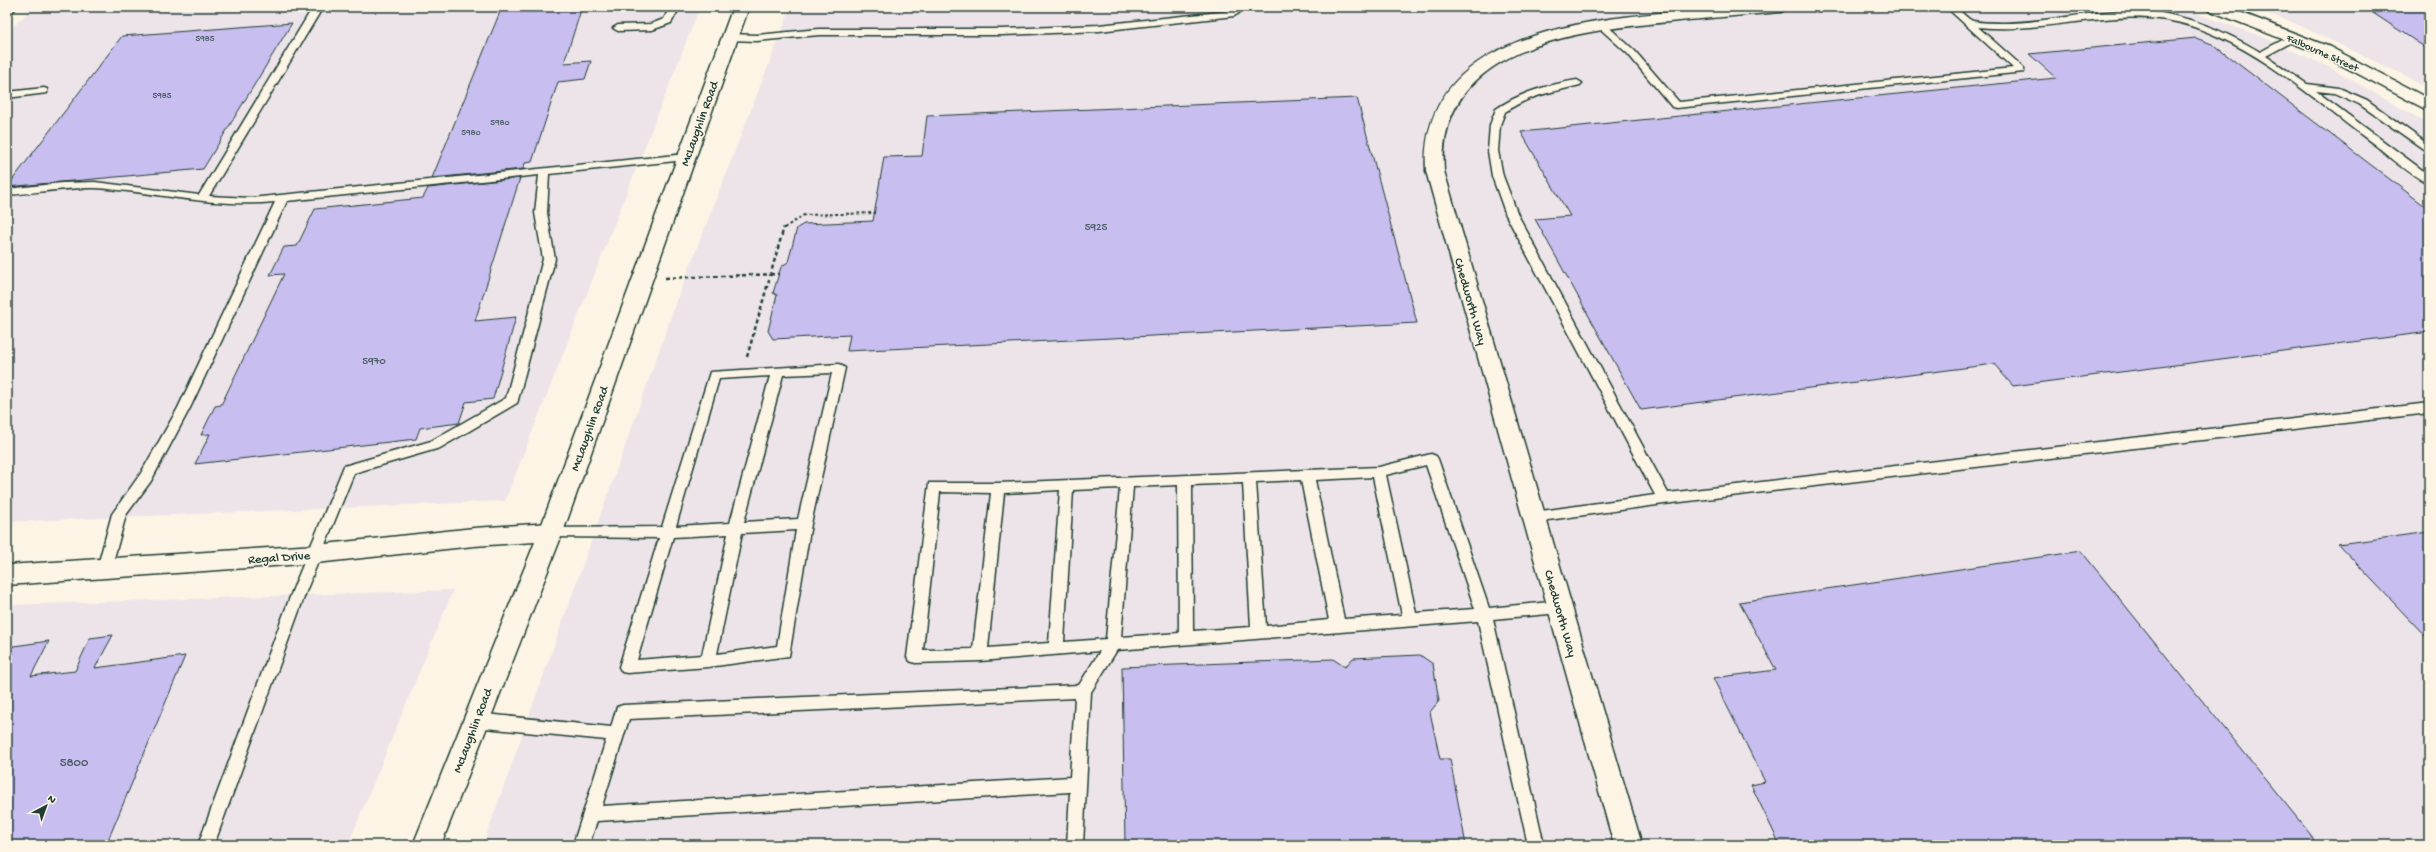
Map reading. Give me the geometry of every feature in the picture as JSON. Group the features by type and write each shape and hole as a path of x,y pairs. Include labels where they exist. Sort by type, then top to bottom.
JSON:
{"street":[{"name":"McLaughlin Road","path":"427,845 475,720 551,532 741,7"},
{"name":"Chedworth Way","path":"1628,845 1435,171 1434,138 1438,122 1453,94 1490,61 1514,48 1542,37 1600,24 1781,7"},
{"name":"Falbourne Street","path":"2213,7 2324,50 2429,106"},
{"name":"Regal Drive","path":"7,575 316,554 474,537 551,532"}],"lane":[{"path":"202,199 318,7"},
{"path":"618,28 657,25 668,21 675,7"},
{"path":"729,37 757,38 820,32 1002,32 1099,28 1234,13 1232,7"},
{"path":"1600,24 1631,52 1676,104 2021,70 1951,7"},
{"path":"1970,23 1999,26 2144,13 2160,15 2199,26 2260,56 2429,180"},
{"path":"2260,56 2293,38"},
{"path":"1577,83 1550,87 1528,94 1500,111 1492,140 1496,175 1512,215 1664,499"},
{"path":"2304,87 2336,90 2362,102 2429,150"},
{"path":"7,94 44,91"},
{"path":"7,192 94,184 202,199 236,202 544,173 686,157"},
{"path":"206,845 300,589 316,554 349,470 435,445 512,400 549,259 541,213 544,173"},
{"path":"104,569 119,514 146,477 184,408 283,197"},
{"path":"839,368 804,524 784,652 708,661 627,666 669,531 714,375 778,371 839,368"},
{"path":"708,661 736,527 778,371"},
{"path":"1534,517 1664,499 2429,408"},
{"path":"1536,845 1484,614 1431,459 1379,472 998,488 934,487 915,656 980,655 1484,614 1560,607"},
{"path":"1379,472 1410,620"},
{"path":"1307,475 1338,626"},
{"path":"1249,478 1259,632"},
{"path":"1186,480 1186,638"},
{"path":"1075,845 1084,691 1113,644 1127,483"},
{"path":"1056,649 1067,485"},
{"path":"980,655 998,488"},
{"path":"551,532 586,534 804,524"},
{"path":"581,845 623,712 1084,691"},
{"path":"475,720 616,734"},
{"path":"591,814 1078,784"}],"path":[{"path":"742,373 784,226 804,215 874,213"},
{"path":"642,279 778,274"}],"shaded area":[{"path":"32,7 700,7 505,501 7,522 7,34"},
{"path":"791,7 2179,7 2263,37 2327,66 2429,124 2429,845 483,845 681,289"},
{"path":"2250,7 2429,7 2429,90 2402,74 2294,23"},
{"path":"453,590 348,845 7,845 7,605"}],"building":[{"path":"502,7 582,7 564,63 591,61 585,79 558,82 532,162 525,163 523,169 432,178"},
{"path":"2364,7 2429,7 2429,50"},
{"path":"292,23 203,169 7,187 122,36"},
{"path":"2196,38 2212,44 2429,209 2429,332 2013,386 1994,364 1641,410 1535,219 1570,216 1521,132 2056,78 2029,54"},
{"path":"1357,98 1417,323 847,351 850,335 773,339 768,331 777,295 773,293 781,267 788,262 797,228 804,224 873,221 884,157 922,156 927,116"},
{"path":"520,178 475,321 516,317 493,399 466,402 459,423 420,428 416,439 195,464 210,434 201,435 215,406 221,405 284,274 270,275 284,247 297,246 315,209 423,198 428,188"},
{"path":"2429,532 2429,640 2338,544"},
{"path":"2081,551 2319,845 1780,845 1751,785 1765,782 1713,678 1776,670 1739,602"},
{"path":"113,635 95,668 185,656 106,845 7,845 7,647 49,641 31,676 75,671 90,638"},
{"path":"1420,655 1433,664 1439,701 1430,712 1440,759 1450,759 1466,845 1125,845 1122,667 1333,659 1345,667 1353,658"}]}
